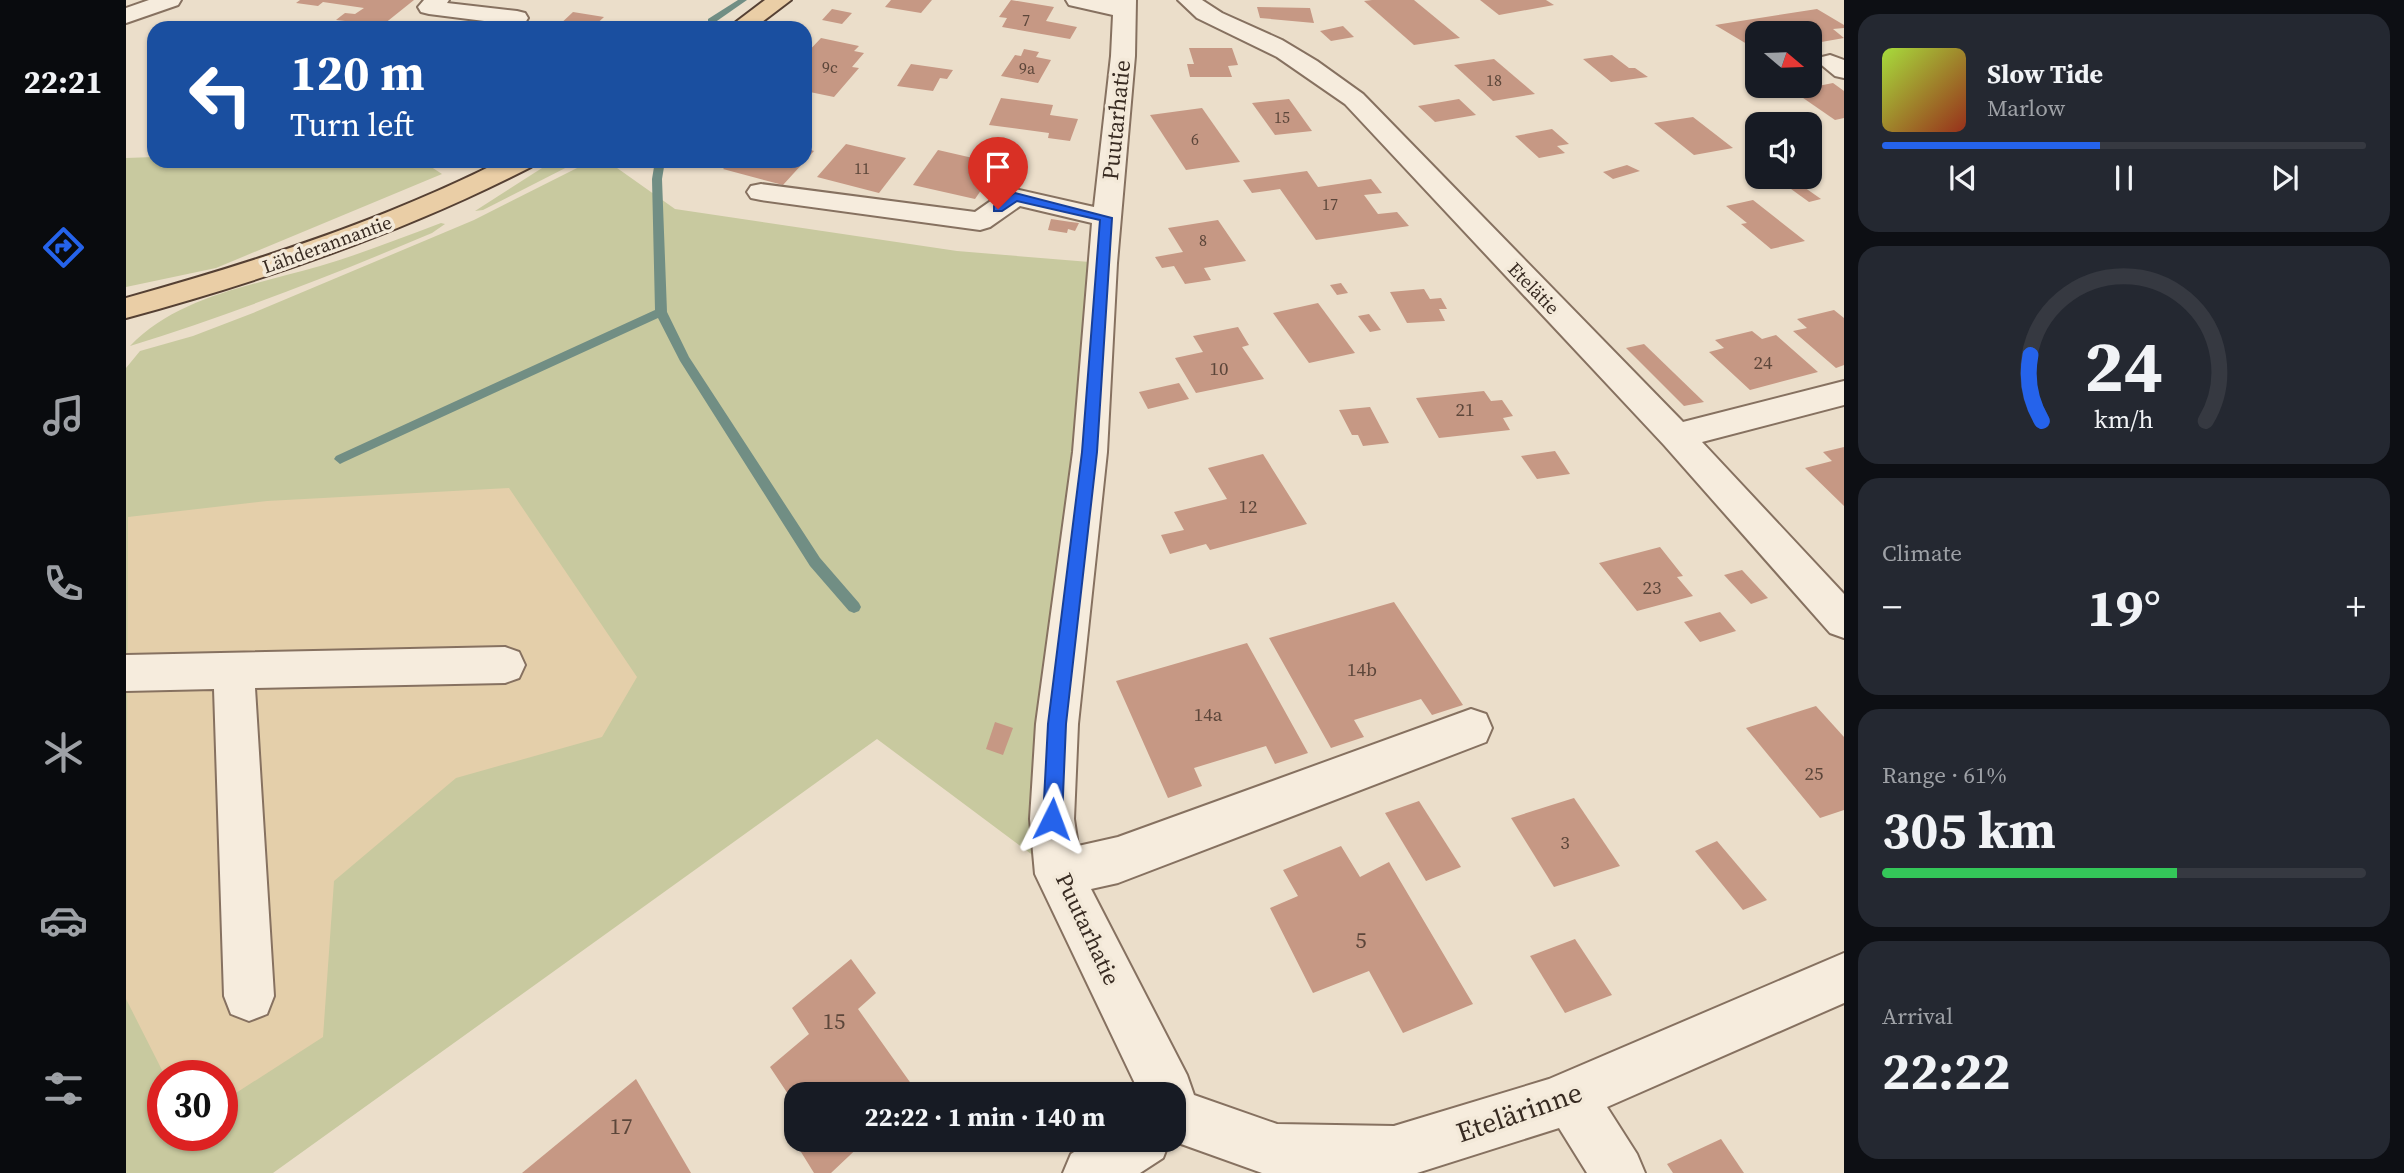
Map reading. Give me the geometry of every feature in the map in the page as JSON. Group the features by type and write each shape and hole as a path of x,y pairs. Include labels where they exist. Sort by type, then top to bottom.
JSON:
{"main road":[{"path":"749,21 780,0"},
{"name":"Lähderannantie","path":"126,308 232,278 314,250 448,199 508,168"}],"street":[{"path":"126,16 170,0"},
{"path":"438,0 429,7 502,21"},
{"path":"514,21 537,0"},
{"name":"Etelätie","path":"1189,0 1201,12 1269,44 1320,73 1354,99 1676,436 1830,587 1844,621"},
{"path":"1078,4 1125,5"},
{"name":"Puutarhatie","path":"1125,5 1123,56 1106,218 1090,452 1057,724 1052,819 1058,874 1153,1082"},
{"path":"761,192 980,221 1015,197 1106,218"},
{"path":"1676,436 1844,393"},
{"path":"126,673 505,666"},
{"path":"234,671 249,996"},
{"path":"1058,874 1118,860 1471,728"},
{"name":"Etelärinne","path":"1186,1121 1277,1151 1394,1153 1570,1097 1844,978"},
{"path":"1570,1097 1618,1173"},
{"path":"1090,1173 1118,1152"}],"green space":[{"path":"147,157 147,168 433,168 442,174 216,268 126,287 126,158"},
{"path":"542,168 565,168 483,210 475,211"},
{"path":"577,168 617,168 675,209 957,251 1102,263 1058,874 877,739 273,1173 126,1173 126,368 140,351 193,336 474,220"},
{"path":"441,223 445,224 432,233 320,279 130,346 149,329 171,315 219,294 335,261"}],"sand":[{"path":"509,488 637,677 602,737 456,778 334,881 323,1037 238,1092 238,1060 157,1060 126,999 128,517 267,501"}],"building":[{"path":"300,0 414,0 388,21 336,20 345,13 355,14 364,8 323,2 318,6 296,3"},
{"path":"891,0 932,0 921,13 885,7"},
{"path":"1011,0 1054,7 1046,21 1077,27 1070,39 1002,27 1007,18 999,17"},
{"path":"1414,0 1460,38 1414,45 1364,1"},
{"path":"1480,0 1546,0 1554,5 1499,15"},
{"path":"1257,7 1310,8 1314,23 1260,18"},
{"path":"832,9 852,13 842,24 822,20"},
{"path":"1817,9 1844,25 1844,28 1833,29 1844,38 1822,42 1822,21 1745,21 1745,43 1715,25"},
{"path":"573,12 604,17 600,21 563,21"},
{"path":"1343,26 1354,37 1331,41 1320,31"},
{"path":"821,38 859,46 854,51 864,53 852,67 859,68 834,97 812,92 812,48"},
{"path":"1189,48 1232,48 1238,65 1228,66 1232,77 1190,77 1187,64 1194,64"},
{"path":"1024,49 1039,52 1036,57 1051,60 1038,83 1001,76 1015,55 1021,56"},
{"path":"1612,55 1629,68 1635,68 1648,77 1611,82 1583,59"},
{"path":"1494,59 1535,94 1493,101 1454,65"},
{"path":"911,64 953,70 947,79 940,78 933,91 897,86"},
{"path":"1833,83 1844,91 1844,118 1835,120 1803,98 1822,98 1822,85"},
{"path":"1001,98 1053,105 1050,115 1078,119 1070,141 1048,138 1049,133 989,125"},
{"path":"1289,99 1312,131 1275,135 1252,103"},
{"path":"1459,99 1476,115 1435,122 1418,106"},
{"path":"1202,108 1240,162 1186,170 1150,115"},
{"path":"1693,117 1733,148 1694,155 1654,123"},
{"path":"1552,129 1569,144 1557,146 1565,153 1539,158 1515,136"},
{"path":"846,144 906,158 879,193 817,177"},
{"path":"938,150 999,164 975,199 913,185"},
{"path":"1627,165 1640,171 1613,179 1603,172"},
{"path":"724,168 799,168 783,185"},
{"path":"1307,171 1318,187 1371,179 1382,193 1364,195 1378,214 1397,212 1409,226 1316,240 1280,189 1252,193 1243,180"},
{"path":"1791,189 1807,189 1821,199 1809,202"},
{"path":"1753,200 1805,241 1771,249 1741,224 1747,223 1726,206"},
{"path":"1051,219 1079,223 1075,231 1068,229 1067,233 1048,230"},
{"path":"1218,220 1246,261 1204,268 1211,280 1185,284 1174,266 1162,268 1155,257 1183,252 1168,228"},
{"path":"1341,283 1348,293 1337,295 1330,285"},
{"path":"1424,289 1430,299 1441,298 1447,309 1439,309 1445,321 1407,323 1390,292"},
{"path":"1318,303 1355,353 1309,363 1273,313"},
{"path":"1834,310 1844,318 1844,365 1836,368 1793,331 1807,328 1797,319"},
{"path":"1369,314 1381,330 1370,332 1358,316"},
{"path":"1238,327 1249,345 1242,347 1264,379 1196,393 1175,358 1203,352 1193,336"},
{"path":"1752,331 1762,339 1776,335 1818,372 1750,390 1709,352 1724,348 1715,340"},
{"path":"1644,344 1704,402 1684,406 1626,348"},
{"path":"1179,383 1189,399 1148,409 1139,392"},
{"path":"1484,391 1491,401 1502,400 1513,416 1503,418 1510,430 1439,438 1416,398"},
{"path":"1370,407 1389,443 1363,446 1358,435 1352,435 1339,410"},
{"path":"1844,447 1844,506 1805,468 1832,461 1823,452"},
{"path":"1555,451 1570,474 1537,479 1521,456"},
{"path":"1263,454 1307,524 1210,550 1206,544 1170,554 1161,535 1184,530 1174,512 1227,499 1208,468"},
{"path":"1660,547 1683,576 1677,577 1693,596 1637,611 1599,563"},
{"path":"1742,570 1768,598 1751,604 1724,575"},
{"path":"1394,602 1463,705 1432,715 1421,699 1354,720 1364,737 1331,748 1269,638"},
{"path":"1720,612 1736,631 1700,642 1684,622"},
{"path":"1247,643 1308,753 1275,764 1266,746 1194,768 1202,786 1168,798 1116,681"},
{"path":"1816,706 1844,737 1844,810 1820,818 1746,728"},
{"path":"995,722 1013,728 1003,755 986,749"},
{"path":"1574,798 1620,866 1554,887 1511,818"},
{"path":"1419,801 1461,867 1426,881 1385,813"},
{"path":"1717,841 1767,900 1743,910 1695,851"},
{"path":"1341,846 1360,877 1389,862 1473,1004 1403,1033 1369,971 1313,993 1270,908 1298,896 1283,870"},
{"path":"1575,939 1612,995 1565,1013 1530,956"},
{"path":"851,959 876,993 858,1009 910,1082 784,1082 784,1088 770,1067 809,1034 792,1008"},
{"path":"636,1079 691,1173 522,1173"},
{"path":"1721,1139 1744,1173 1673,1173 1667,1164"},
{"path":"801,1152 853,1152 831,1173 814,1173"}],"waterway":[{"path":"711,21 743,0"},
{"path":"659,168 661,312"},
{"path":"340,459 661,312"},
{"path":"661,312 684,358 815,562 854,607"}],"route":[{"path":"998,209 1015,197 1106,218 1090,452 1057,724 1052,819"}]}
